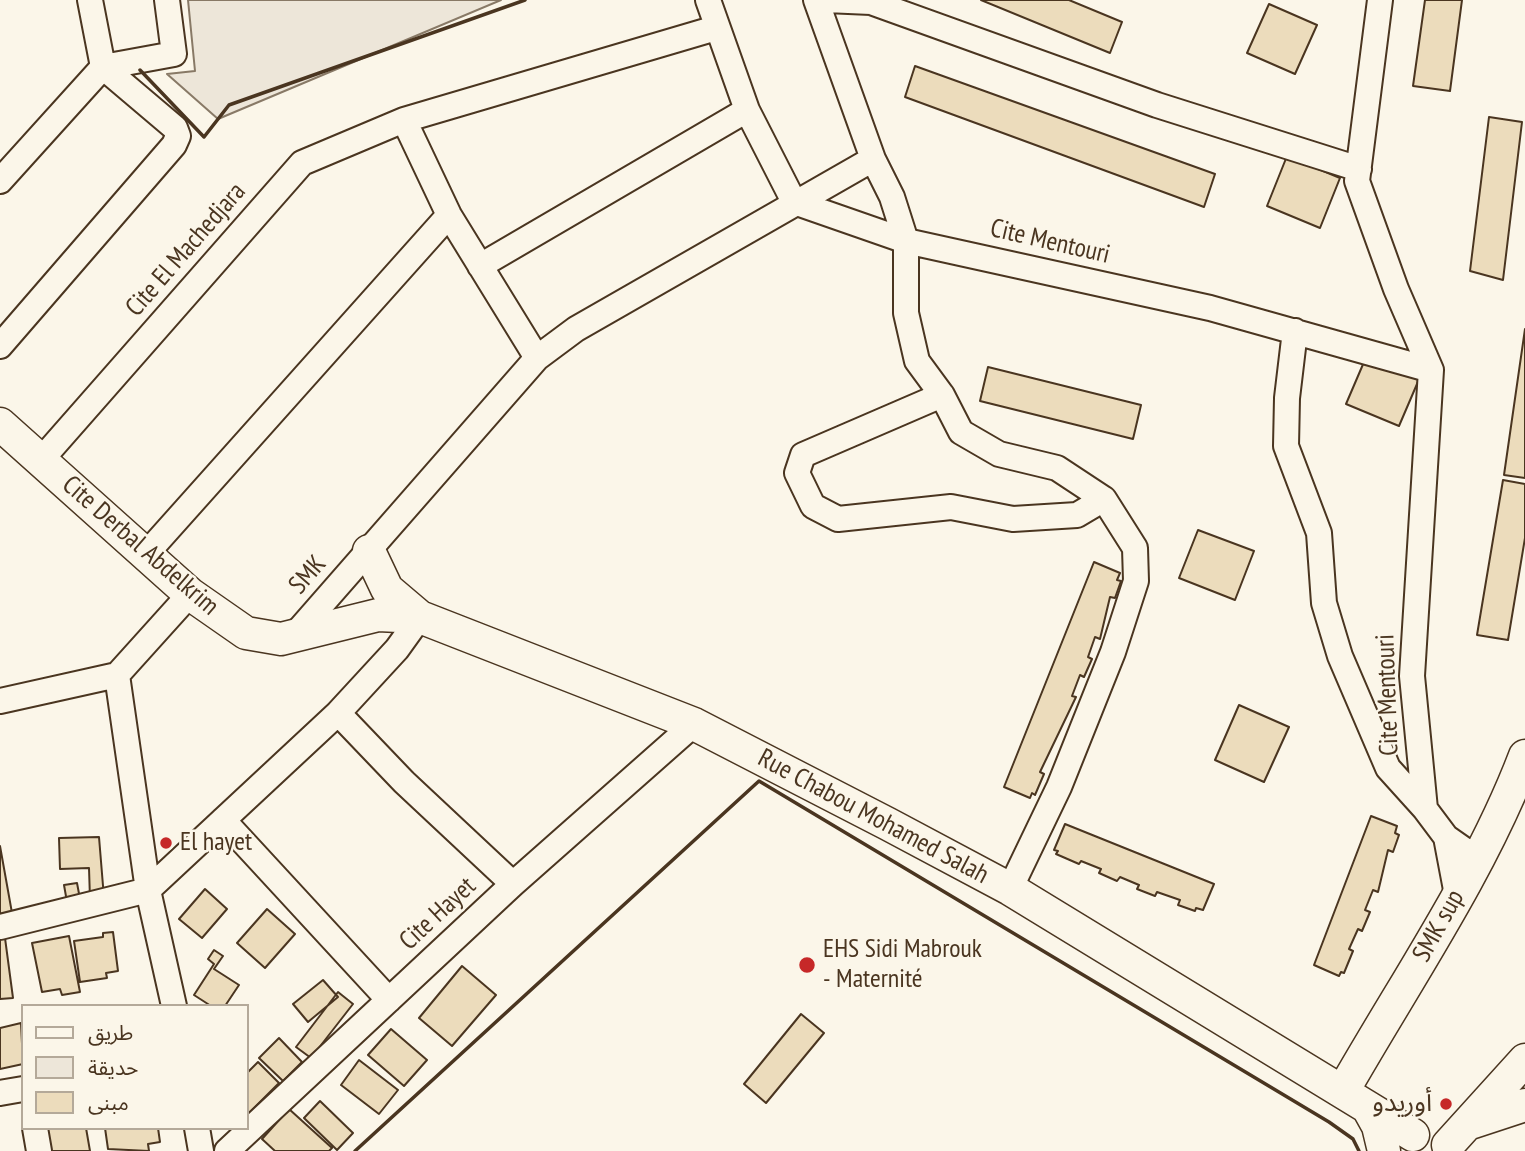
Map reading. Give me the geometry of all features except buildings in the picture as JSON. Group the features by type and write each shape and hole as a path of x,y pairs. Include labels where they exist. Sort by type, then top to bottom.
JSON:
{"main road":[{"name":"Cite Derbal Abdelkrim","path":"0,424 190,594 246,633 269,640 292,638"},
{"path":"369,551 387,589 420,617"},
{"name":"Rue Chabou Mohamed Salah","path":"292,638 378,615 420,617 694,724 1010,889 1355,1100 1435,1139"},
{"name":"SMK sup","path":"1355,1100 1457,895 1509,799 1525,756"},
{"path":"1435,1139 1525,1060"},
{"path":"1355,1100 1378,1126 1384,1151"},
{"path":"1435,1139 1525,1105"}],"street":[{"path":"0,346 174,145 178,136 175,128 103,67 90,0"},
{"path":"0,181 103,67 174,54 167,0"},
{"path":"708,0 716,29 747,110 794,202"},
{"path":"816,0 873,159 892,197 906,241 906,313 917,361 942,395 961,432 999,454 1056,468 1104,499 1135,548 1136,581 1112,652 1063,777 1010,889"},
{"path":"826,0 871,2 1157,105 1359,169"},
{"name":"Cite Mentouri","path":"1380,0 1357,181 1396,289 1431,370 1412,676 1425,809"},
{"name":"Cite El Machedjara","path":"41,460 302,163 404,120 716,29"},
{"path":"480,266 747,110"},
{"path":"404,120 449,215 537,358"},
{"path":"369,551 537,358 576,329 873,159"},
{"name":"Cite Mentouri","path":"794,202 906,241 1196,305 1431,370"},
{"path":"147,553 449,215"},
{"name":"Cite Mentouri","path":"1295,331 1287,398 1286,446 1319,533 1324,603 1340,656 1388,768 1446,837 1476,858"},
{"path":"942,395 803,455 797,473 813,506 838,519 951,507 1013,519 1077,515 1104,499"},
{"name":"SMK","path":"292,638 369,551"},
{"path":"0,701 117,675 190,594"},
{"path":"0,927 148,890 338,713 397,649 420,617"},
{"path":"117,675 148,890 174,1004"},
{"path":"338,713 404,782 513,884"},
{"name":"Cite Hayet","path":"227,1151 513,884 694,724"},
{"path":"223,820 389,1000"},
{"name":"Cite Mentouri","path":"1446,837 1457,895"},
{"path":"0,1093 21,1089"},
{"path":"35,1130 38,1151"},
{"path":"197,1130 201,1151"}],"green space":[{"path":"188,0 501,0 218,119 167,74 195,71"}],"wall":[{"path":"140,70 204,137 229,105 525,0"},
{"path":"355,1151 759,781 1329,1122 1353,1139 1359,1151"}],"place":[{"name":"El hayet","path":"166,843"},
{"name":"EHS Sidi Mabrouk - Maternité","path":"807,965"},
{"name":"أوريدو","path":"1446,1104"}]}
